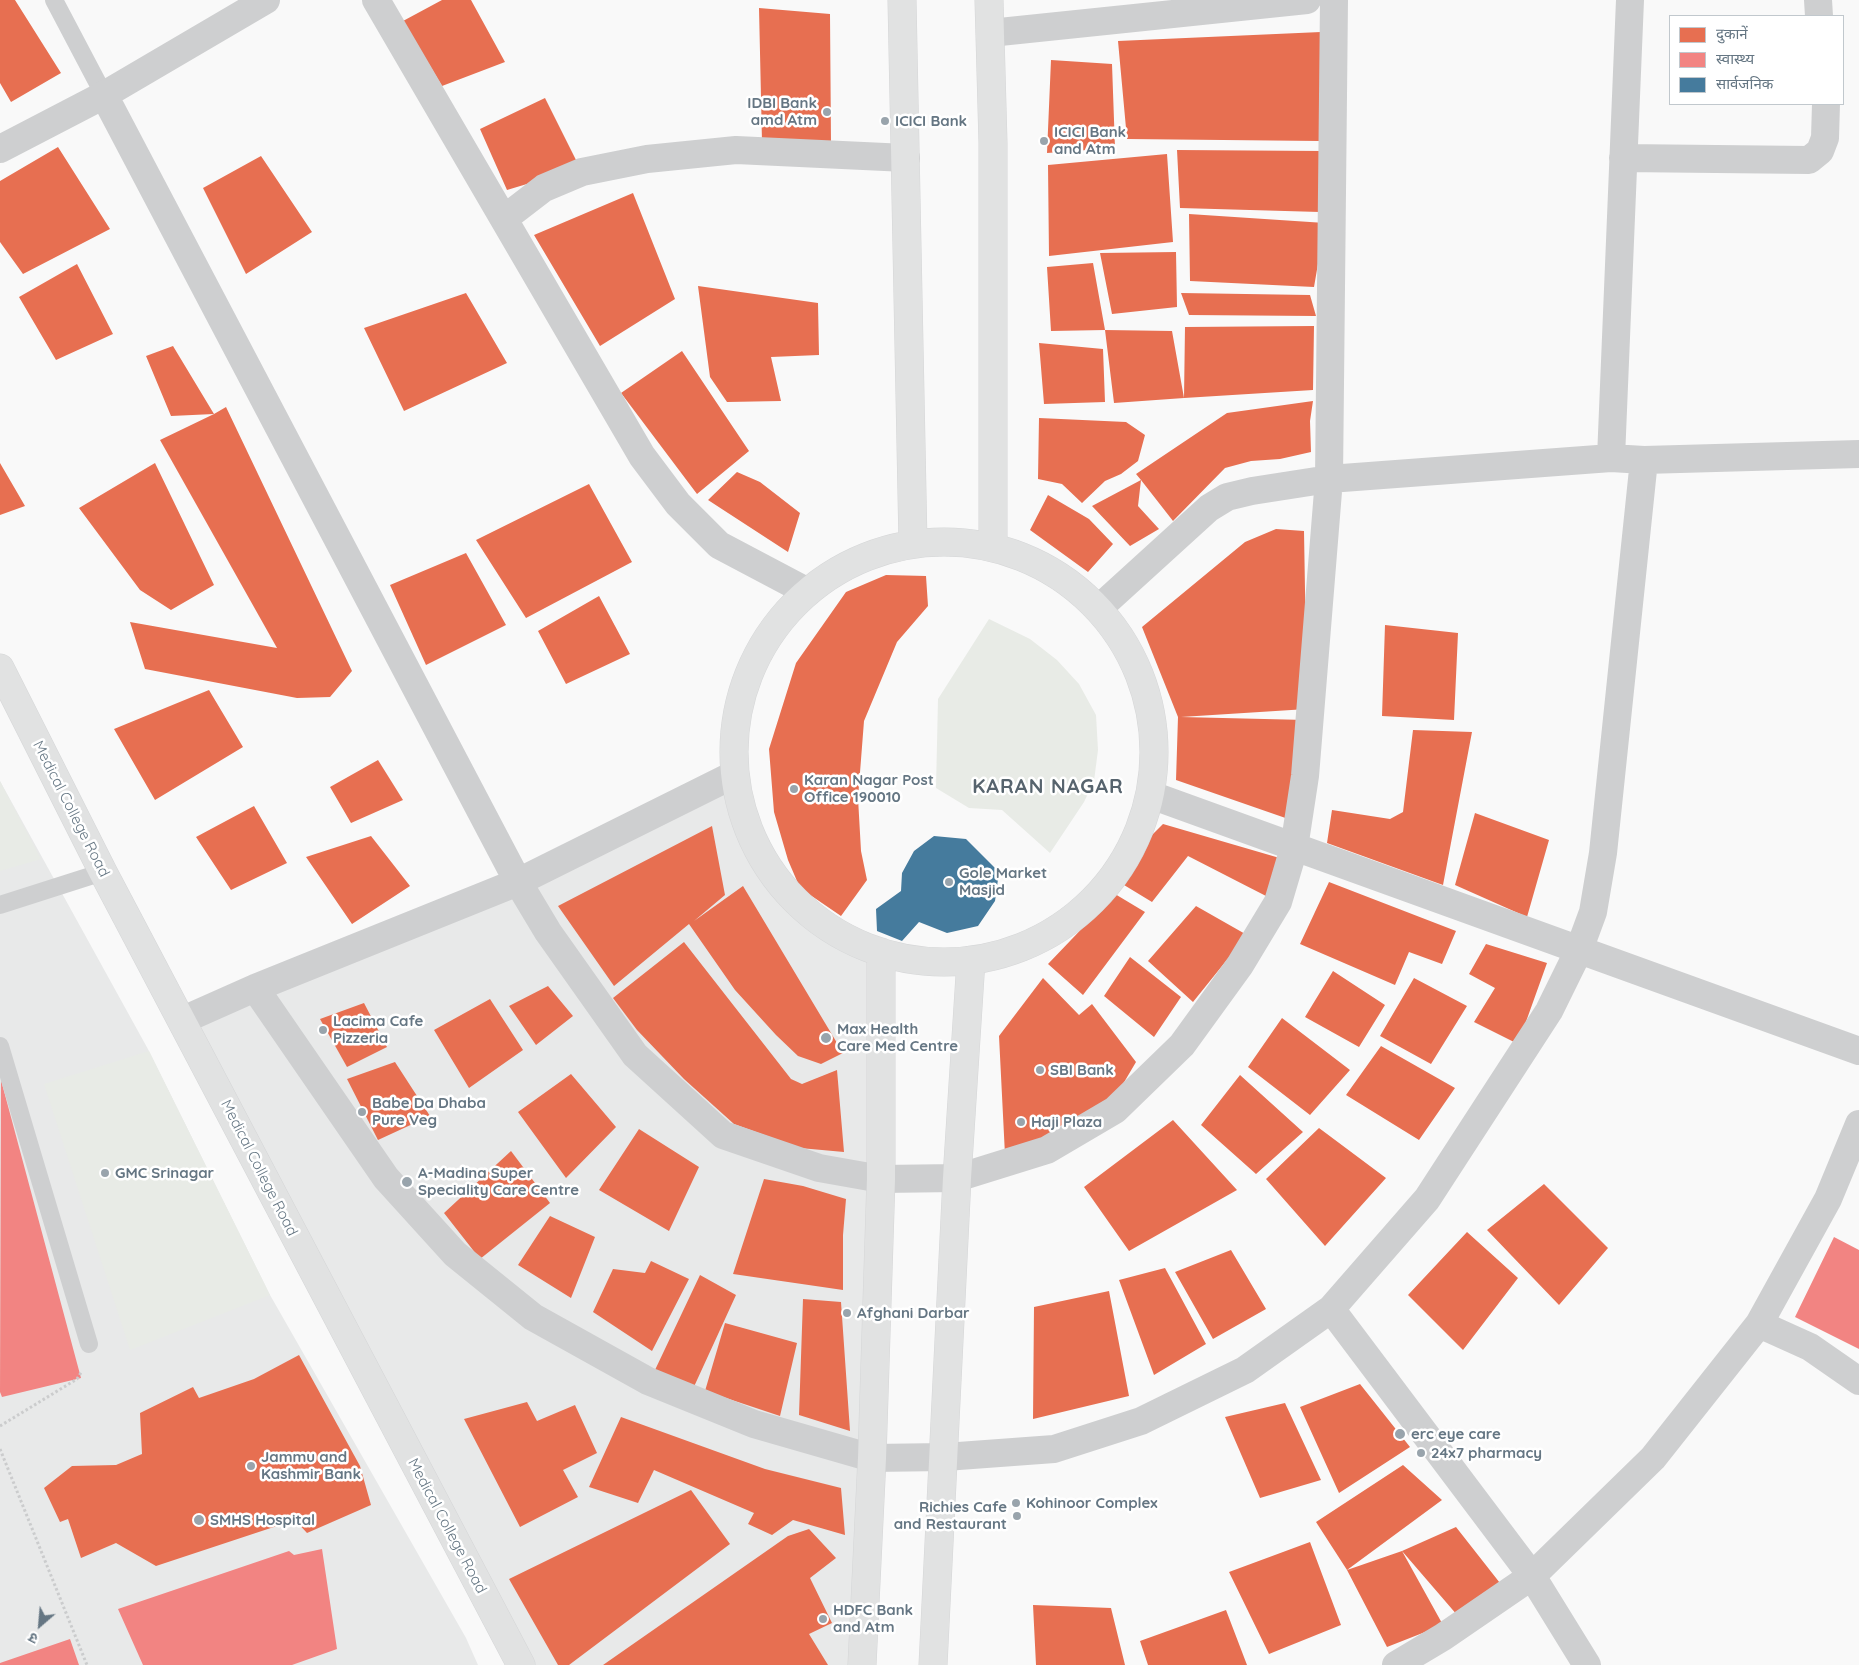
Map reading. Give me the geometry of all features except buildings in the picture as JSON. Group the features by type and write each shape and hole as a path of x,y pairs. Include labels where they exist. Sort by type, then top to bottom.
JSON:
{"main road":[{"path":"902,0 913,543"},
{"path":"989,0 993,143 993,547"},
{"path":"953,541 993,547 1042,565 1098,609 1130,654 1153,723 1151,795 1130,852 1093,902 1044,938 1009,953 971,960 926,961 881,952 832,930 791,896 759,853 730,776 742,691 767,636 806,591 856,560 913,543 953,541"},
{"name":"Medical College Road","path":"0,668 103,872 183,1020 521,1665"},
{"path":"862,1665 872,1458 881,1179 881,952"},
{"path":"933,1665 945,1457 957,1178 971,960"}],"street":[{"path":"0,148 104,95 266,0"},
{"path":"376,0 505,218 642,456 678,504 719,545 806,591"},
{"path":"990,33 1307,0"},
{"path":"104,95 518,882 548,932 635,1055 723,1135 819,1168 881,1179 957,1178 1047,1150 1115,1110 1182,1045 1240,965 1278,902 1294,848 1305,776 1329,479 1334,0"},
{"path":"1611,458 1630,0"},
{"path":"1818,0 1819,15"},
{"path":"1623,158 1809,160 1820,151 1825,138 1826,105"},
{"path":"505,218 544,188 582,172 647,158 736,150 906,158"},
{"path":"1098,609 1209,508 1227,498 1252,491 1329,479 1611,458 1644,460 1859,454"},
{"path":"255,988 386,1178 455,1254 533,1317 648,1380 754,1424 872,1458 945,1457 1054,1449 1141,1422 1245,1370 1331,1309 1427,1199 1549,1011 1579,950 1593,912 1603,853 1644,460"},
{"path":"183,1020 255,988 518,882 730,776"},
{"path":"1151,795 1859,1051"},
{"path":"1396,1665 1443,1637 1532,1576 1653,1458 1759,1324 1828,1199 1859,1124"},
{"path":"1331,1309 1532,1576 1588,1665"},
{"path":"1759,1324 1810,1347 1859,1381"}],"lane":[{"path":"54,0 104,95"},
{"path":"0,905 103,872"},
{"path":"0,1046 89,1344"}],"path":[{"path":"0,1426 77,1379 88,1360 89,1344"},
{"path":"0,1449 87,1665"}],"shaded area":[{"path":"989,619 1030,639 1057,660 1079,684 1096,715 1098,750 1094,781 1084,802 1050,853 1002,810 969,808 936,788 938,699"},
{"path":"731,776 759,853 791,896 832,930 881,952 865,1665 527,1665 183,1020"},
{"path":"0,781 149,1051 270,1295 466,1638 478,1665 0,1665"},
{"path":"0,781 41,859 0,871"},
{"path":"149,1051 270,1295 130,1350 44,1084"}],"place":[{"name":"IDBI Bank amd Atm","path":"827,112"},
{"name":"ICICI Bank","path":"885,121"},
{"name":"ICICI Bank and Atm","path":"1044,141"},
{"name":"Karan Nagar Post Office 190010","path":"794,789"},
{"name":"Gole Market Masjid","path":"949,882"},
{"name":"Lacima Cafe Pizzeria","path":"323,1030"},
{"name":"Max Health Care Med Centre","path":"826,1038"},
{"name":"SBI Bank","path":"1040,1070"},
{"name":"Babe Da Dhaba Pure Veg","path":"362,1112"},
{"name":"Haji Plaza","path":"1021,1122"},
{"name":"GMC Srinagar","path":"105,1173"},
{"name":"A-Madina Super Speciality Care Centre","path":"407,1182"},
{"name":"Afghani Darbar","path":"847,1313"},
{"name":"erc eye care","path":"1400,1434"},
{"name":"24x7 pharmacy","path":"1421,1453"},
{"name":"Jammu and Kashmir Bank","path":"251,1466"},
{"name":"Kohinoor Complex","path":"1016,1503"},
{"name":"Richies Cafe and Restaurant","path":"1017,1516"},
{"name":"SMHS Hospital","path":"199,1520"},
{"name":"HDFC Bank and Atm","path":"823,1619"}],"district":[{"name":"KARAN NAGAR","path":"1048,787"}]}
